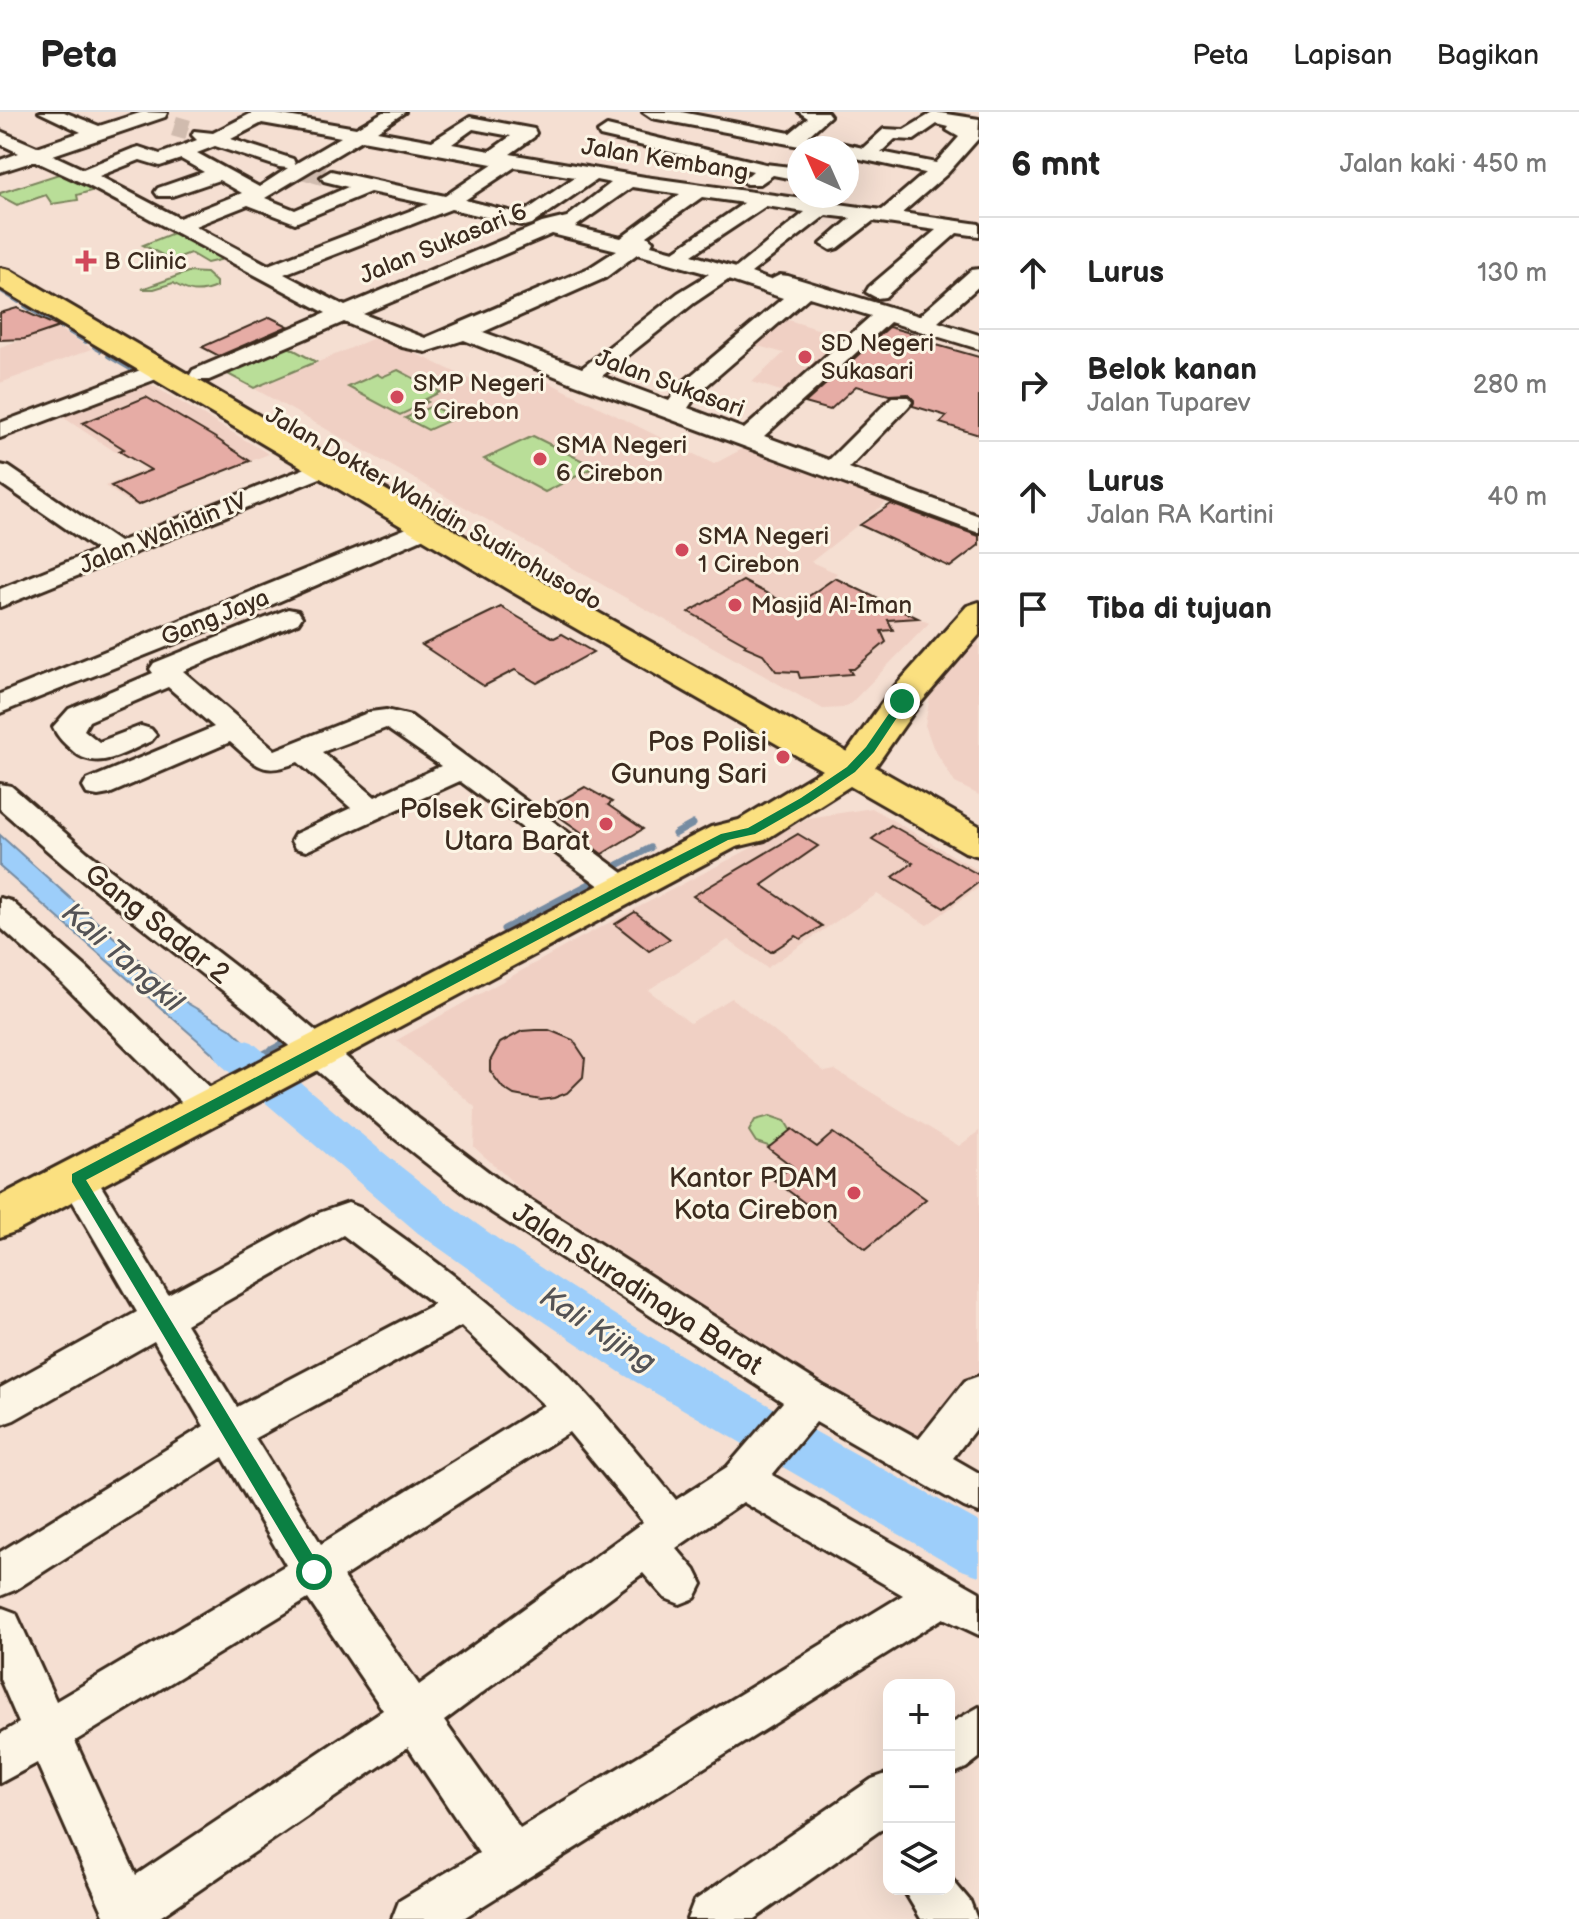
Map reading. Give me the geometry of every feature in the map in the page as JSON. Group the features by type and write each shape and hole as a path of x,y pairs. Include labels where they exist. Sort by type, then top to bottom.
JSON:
{"main road":[{"name":"Jalan Dokter Wahidin Sudirohusodo","path":"0,260 46,295 326,467 739,709 850,754"},
{"name":"Jalan Dokter Wahidin Sudirohusodo","path":"0,276 46,295"},
{"name":"Jalan Dokter Wahidin Sudirohusodo","path":"157,362 201,375 788,711 850,754"},
{"path":"725,836 735,823 850,754 881,696 979,586"},
{"path":"0,1218 725,836 751,831 805,800 902,701 979,613"},
{"path":"850,754 979,813"},
{"path":"850,754 979,843"},
{"path":"805,800 860,797 873,800 949,843 979,849"}],"street":[{"path":"48,112 99,133"},
{"name":"Jalan Kembang","path":"237,112 263,114 359,135 501,160 565,164 592,174 636,182 979,229"},
{"path":"178,226 259,193 396,112"},
{"path":"652,112 787,137"},
{"name":"Jalan Sukasari 6","path":"344,314 585,215 691,149 739,112"},
{"path":"797,136 821,116 808,112"},
{"path":"181,132 218,174 259,193 295,217 394,181 438,149 502,113 530,116"},
{"path":"82,176 181,132 263,114"},
{"path":"867,154 891,133 907,136 934,118 971,124"},
{"path":"267,273 453,199 501,160 527,133 479,124"},
{"path":"802,224 839,238 877,216 940,170 971,135 956,130 971,124"},
{"path":"608,131 691,149 745,170 787,172"},
{"path":"0,166 99,133 181,132 300,166"},
{"path":"0,137 111,190 344,314 419,345 433,344 464,332 597,273 697,191"},
{"path":"403,158 438,149"},
{"path":"859,152 940,170"},
{"path":"530,194 565,164"},
{"path":"111,190 151,181 218,174"},
{"path":"524,218 592,174"},
{"path":"331,177 394,181 524,218 694,257 970,344"},
{"path":"694,257 787,189"},
{"path":"583,379 686,298 745,274 821,209"},
{"path":"877,292 953,226"},
{"path":"922,325 979,275"},
{"path":"673,412 698,380 803,293"},
{"path":"201,375 344,314"},
{"path":"883,316 922,325 970,344"},
{"path":"747,439 883,316"},
{"name":"Jalan Sukasari","path":"464,332 979,525"},
{"path":"0,431 157,362"},
{"path":"833,470 900,402"},
{"name":"Jalan Wahidin IV","path":"0,599 326,467"},
{"path":"0,472 117,552"},
{"name":"Gang Jaya","path":"0,704 254,602 429,527"},
{"path":"288,617 164,669 267,761 277,762 370,721 386,719 401,722 624,889"},
{"path":"141,735 95,754 71,734 68,727 79,715 172,675"},
{"path":"98,787 232,730"},
{"path":"303,751 372,810"},
{"path":"306,841 460,769"},
{"name":"Gang Sadar 2","path":"0,793 76,859 267,1008 312,1055"},
{"path":"0,909 214,1107"},
{"name":"Jalan Suradinaya Barat","path":"312,1055 486,1190 810,1400 979,1494"},
{"path":"77,1178 314,1572 513,1860"},
{"path":"0,1408 332,1223 348,1218 504,1339 573,1408 659,1536 680,1584"},
{"path":"0,1576 230,1431 464,1306"},
{"path":"925,1462 979,1393"},
{"path":"0,1628 46,1731 120,1914 412,1717 747,1474 810,1400"},
{"path":"0,1760 314,1572 573,1408"},
{"path":"747,1474 979,1615"},
{"path":"417,1919 927,1604"},
{"path":"950,1751 979,1729"},
{"path":"712,1919 883,1800"},
{"path":"933,1895 952,1919"}],"shaded area":[{"name":"SD Negeri Sukasari","path":"779,317 849,339 790,394 752,382 784,353 746,343"},
{"path":"57,328 92,349 0,383 0,347"},
{"path":"379,336 497,392 534,375 714,464 748,446 893,497 811,562 837,573 833,577 929,623 851,703 843,708 823,709 255,389"},
{"path":"143,380 269,454 135,506 105,486 149,468 114,451 58,414"},
{"path":"979,636 979,795 955,783 933,747 925,725 930,697"},
{"path":"872,808 979,871 979,887 927,925 877,894 767,968 728,940 648,990 690,1023 732,998 825,1072 835,1070 959,1146 979,1131 979,1383 929,1444 749,1339 528,1196 474,1147 475,1107 397,1040 580,938 808,818"}],"green space":[{"path":"65,172 98,189 77,195 78,200 52,204 46,195 17,205 0,196 0,193"},
{"path":"178,231 219,254 220,260 207,263 190,253 172,260 143,245"},
{"path":"188,272 206,273 216,282 216,287 193,291 173,283 142,289"},
{"path":"285,345 316,362 254,388 224,372"},
{"path":"398,370 440,392 424,400 428,402 400,415 348,387 377,374 382,377"},
{"path":"432,406 455,418 428,430 405,418"},
{"path":"533,436 595,467 545,492 484,459"},
{"path":"770,1116 785,1121 792,1133 771,1147 756,1142 749,1131 755,1120"}],"water":[{"name":"Kali Tangkil","path":"0,835 187,1003 230,1028 270,1059 249,1085 0,867"}],"building":[{"path":"17,308 59,327 24,339 0,340 0,313"},
{"path":"270,317 288,326 219,356 202,347"},
{"path":"889,327 914,334 919,340 979,357 979,435 940,423 947,416 913,406 914,400 908,394 889,395 856,386 830,410 805,403"},
{"path":"146,397 250,461 138,505 111,486 151,470 119,451 124,449 83,423"},
{"path":"891,504 979,536 979,545 950,567 860,525"},
{"path":"835,578 918,618 888,620 893,630 881,631 886,642 854,669 849,669 852,674 800,678 798,672 776,671 763,654 744,646 746,644 689,612 743,581 793,607"},
{"path":"501,607 554,638 562,634 593,652 537,683 515,670 484,686 422,645"},
{"name":"Polsek Cirebon Utara Barat","path":"585,787 612,802 608,805 643,829 602,854 583,840 588,837 547,808"},
{"path":"891,825 979,875 979,882 944,908 893,877 913,863 872,839"},
{"path":"798,834 818,846 762,885 822,926 801,939 796,936 771,952 693,896"},
{"path":"635,912 670,939 649,951 615,924"},
{"path":"549,1030 573,1040 585,1058 583,1077 567,1093 541,1100 514,1095 503,1088 490,1071 490,1061 500,1043 522,1031"},
{"name":"Kantor PDAM Kota Cirebon","path":"792,1129 817,1147 833,1133 926,1199 866,1249 774,1180 792,1166 768,1148"}],"waterway":[{"path":"0,290 19,302"},
{"path":"25,306 61,328"},
{"path":"69,332 86,342"},
{"path":"94,347 101,351"},
{"path":"108,356 137,373"},
{"path":"675,834 693,824"},
{"path":"618,865 650,848"},
{"path":"504,929 593,882"},
{"path":"258,1057 284,1043"},
{"name":"Kali Kijing","path":"236,1053 435,1220 539,1292 642,1360 979,1551"}],"tunnel":[{"path":"174,126 188,130"},
{"path":"304,169 331,177"}],"place":[{"name":"B Clinic","path":"86,261"},
{"name":"SD Negeri Sukasari","path":"805,357"},
{"name":"SMP Negeri 5 Cirebon","path":"397,397"},
{"name":"SMA Negeri 6 Cirebon","path":"540,459"},
{"name":"SMA Negeri 1 Cirebon","path":"682,550"},
{"name":"Masjid Al-Iman","path":"735,605"},
{"name":"Pos Polisi Gunung Sari","path":"783,757"},
{"name":"Polsek Cirebon Utara Barat","path":"606,824"},
{"name":"Kantor PDAM Kota Cirebon","path":"854,1193"}],"route":[{"path":"314,1572 77,1178 725,836 751,831 805,800 851,769 870,750 902,701"}]}
